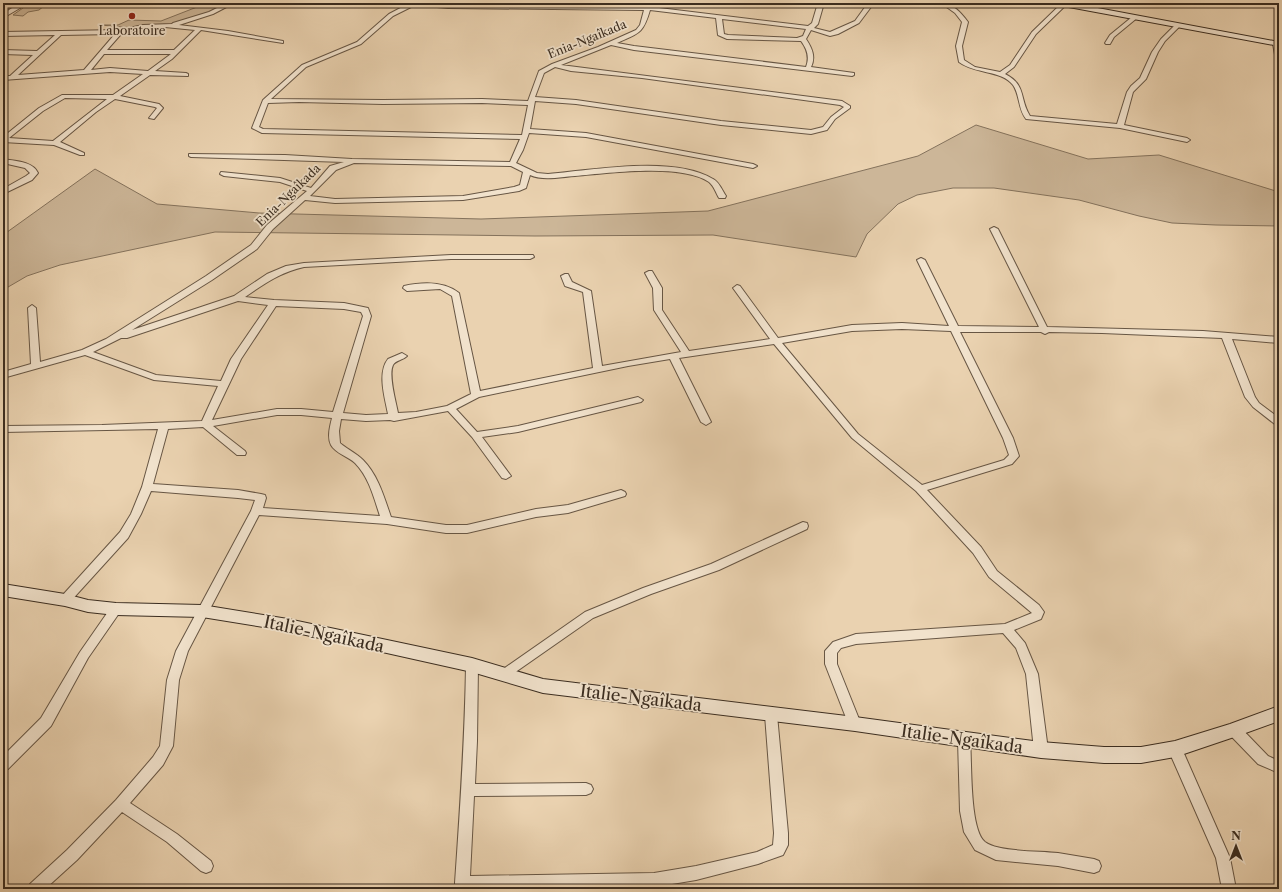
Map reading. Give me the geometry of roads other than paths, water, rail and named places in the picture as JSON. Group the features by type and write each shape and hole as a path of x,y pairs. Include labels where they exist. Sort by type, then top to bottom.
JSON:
{"street":[{"path":"3,16 23,3"},
{"path":"171,26 211,13 231,3"},
{"path":"753,166 586,135 476,135 262,131 256,130 255,128 265,101 304,66 359,42 374,32 391,16 414,3 448,6 649,5 809,28 830,34 836,33 857,22 871,3"},
{"path":"803,39 809,28 815,24 821,3"},
{"path":"944,3 957,12 964,22 959,46 963,63 1002,75 1015,83 1028,118 1120,126 1187,140"},
{"path":"3,4 18,7"},
{"path":"1002,75 1002,72 1012,66 1034,33 1061,4 1096,6 1134,18 1278,44 1279,60"},
{"name":"Enia-Ngaîkada","path":"3,375 85,352 109,341 209,278 254,247 270,227 312,191 333,168 353,161 512,164 519,153 526,134 531,101 541,72 554,65 638,31 644,25 649,5"},
{"path":"718,16 722,35 727,37 793,40 803,39"},
{"path":"1108,43 1112,36 1134,18"},
{"path":"3,34 120,32 136,27 171,26 280,42"},
{"path":"1120,126 1130,92 1133,87 1143,79 1155,52 1163,40 1177,26"},
{"path":"55,143 115,96 151,72 176,52 199,29"},
{"path":"86,71 120,32"},
{"path":"11,78 59,34"},
{"path":"803,39 811,54 808,68"},
{"path":"610,43 634,48 852,74"},
{"path":"3,52 39,52"},
{"path":"102,52 176,52"},
{"path":"265,101 286,99 406,102 482,100 576,102 721,123 811,132 825,129 833,118 848,107 842,103 642,76 571,69 554,65"},
{"path":"3,78 110,70 186,75"},
{"path":"3,140 59,98 69,95 115,96 157,105 160,108 159,111 152,118"},
{"path":"3,140 55,143 82,154"},
{"path":"191,155 285,157 353,161"},
{"path":"4,191 29,178 34,173 30,167 5,163"},
{"path":"512,164 536,175 548,176 611,170 667,170 702,176 712,182 722,196"},
{"path":"303,198 335,201 463,198 516,189 522,186 527,171"},
{"path":"224,174 282,180 301,185 312,191"},
{"path":"994,229 1045,330"},
{"path":"109,341 237,298 270,276 289,268 451,258 530,258"},
{"path":"920,489 1008,462 1014,456 1008,438 921,260"},
{"path":"649,273 659,288 656,303 658,310 686,354"},
{"path":"565,276 568,284 572,287 587,291 598,369"},
{"path":"407,288 442,286 450,289 456,295 466,351 476,394"},
{"path":"737,288 776,342 855,436 920,489 977,550 992,574 1038,612 1037,616 1006,628 856,639 836,645 831,651 831,664 854,724"},
{"path":"237,298 274,303 344,306 365,310 367,316 337,416 334,431 335,444 340,450 353,456 365,469 376,488 387,520"},
{"path":"205,424 236,359 274,303"},
{"path":"32,308 36,366"},
{"path":"3,429 102,428 205,424 277,412 366,418 394,418 450,408 476,394 598,369 686,354 776,342 852,328 902,326 954,329 1102,330 1279,340"},
{"path":"1226,336 1250,397 1256,405 1279,424"},
{"path":"85,352 154,377 224,384"},
{"path":"394,418 388,377 388,365 392,361 402,356"},
{"path":"673,356 706,422"},
{"path":"475,435 518,428 638,400"},
{"path":"450,408 475,435 506,476"},
{"path":"205,424 241,453"},
{"path":"65,600 124,535 136,514 147,488 164,425"},
{"path":"35,889 72,855 121,804 158,761 166,746 173,680 182,651 261,498 147,488"},
{"path":"256,510 387,520 446,529 467,529 536,513 568,508 621,494"},
{"path":"503,675 589,615 647,591 715,567 803,526"},
{"name":"Italie-Ngaîkada","path":"3,590 65,600 88,606 116,609 202,611 288,625 472,665 543,686 854,724 1041,750 1104,755 1141,754 1175,749 1234,730 1279,713"},
{"path":"3,765 46,722 84,655 116,609"},
{"path":"1006,628 1021,646 1032,674 1041,750"},
{"path":"472,665 471,741 462,886 654,880 696,873 758,858 778,850 781,845 781,833 771,715"},
{"path":"1234,730 1263,760 1279,767"},
{"path":"964,740 967,811 971,832 980,846 996,854 1058,860 1094,866"},
{"path":"1175,749 1223,858 1229,889"},
{"path":"467,790 586,789"},
{"path":"121,804 172,838 206,866"}],"place":[{"name":"Laboratoire","path":"132,16"}]}
